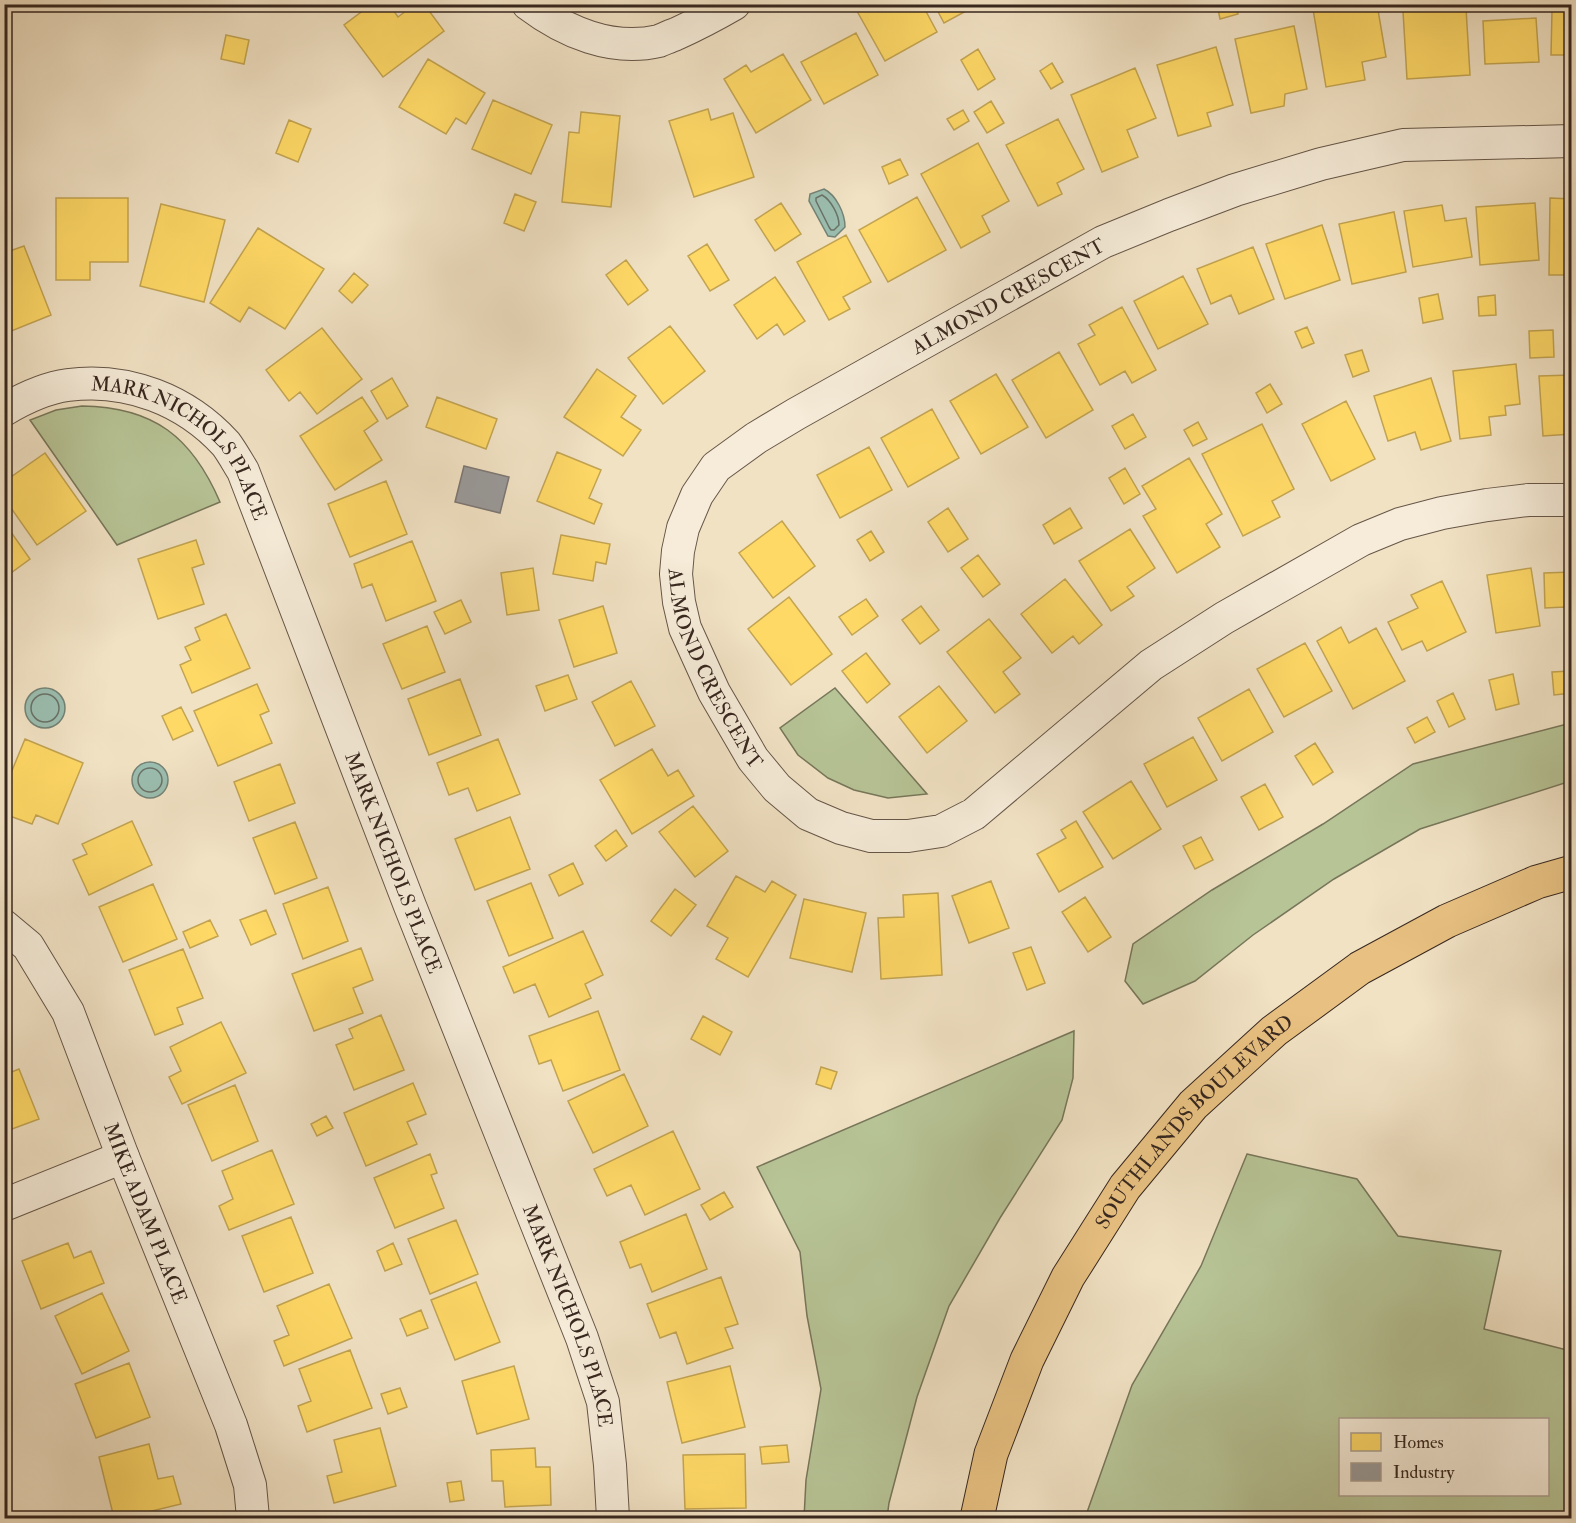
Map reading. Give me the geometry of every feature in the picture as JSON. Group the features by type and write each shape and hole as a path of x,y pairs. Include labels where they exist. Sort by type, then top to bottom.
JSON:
{"main road":[{"name":"SOUTHLANDS BOULEVARD","path":"977,1518 991,1454 1027,1360 1068,1276 1125,1187 1192,1105 1274,1031 1360,968 1447,921 1537,882 1572,872"}],"street":[{"path":"528,4 563,26 592,39 623,44 659,41 697,25 734,4"},
{"name":"ALMOND CRESCENT","path":"1572,141 1403,145 1321,164 1235,190 1103,242 796,414 756,438 716,467 697,495 683,528 676,574 685,628 714,692 753,759 777,788 808,814 841,828 871,836 908,836 941,831 974,814 1151,665 1224,618 1361,540 1400,524 1442,513 1528,500 1572,500"},
{"name":"MARK NICHOLS PLACE","path":"4,410 44,391 68,385 104,384 128,387 150,393 185,410 209,428 227,446 243,471 410,906 582,1338 603,1402 613,1518"},
{"name":"MIKE ADAM PLACE","path":"4,926 28,946 68,1012 123,1157 231,1425 249,1485 253,1518"},
{"path":"4,1205 123,1157"}],"green space":[{"path":"82,406 130,412 168,430 197,460 220,502 117,545 30,420 56,410"},
{"path":"835,688 927,794 888,798 854,790 828,778 798,755 780,728"},
{"path":"1571,723 1571,781 1420,829 1334,879 1253,935 1195,981 1143,1004 1125,981 1133,944 1212,890 1323,824 1413,764"},
{"path":"1074,1031 1073,1078 1062,1120 1000,1218 949,1306 917,1397 887,1518 804,1518 806,1480 821,1389 807,1316 800,1252 757,1167"},
{"path":"1247,1154 1357,1179 1398,1236 1501,1251 1484,1329 1571,1351 1571,1518 1085,1518 1132,1385 1201,1266"}],"water":[{"path":"824,189 836,200 843,216 845,227 835,237 828,236 809,201 810,194"},
{"path":"45,688 59,694 65,708 59,722 45,728 31,722 25,708 31,694"},
{"path":"150,762 163,767 168,780 163,793 150,798 137,793 132,780 137,767"}],"building: Homes":[{"path":"372,4 389,4 398,17 415,4 424,4 444,31 383,77 344,25"},
{"path":"853,4 922,4 937,32 885,61"},
{"path":"934,4 979,4 944,23"},
{"path":"1217,4 1236,4 1238,14 1220,19"},
{"path":"1336,4 1377,4 1386,57 1362,62 1365,80 1326,87 1313,9"},
{"path":"1466,8 1470,75 1407,79 1403,11"},
{"path":"1552,11 1572,11 1572,55 1551,55"},
{"path":"1536,18 1539,62 1485,64 1483,21"},
{"path":"1294,26 1307,89 1285,94 1284,106 1251,113 1235,39"},
{"path":"856,33 878,75 824,104 801,62"},
{"path":"226,35 249,40 244,64 221,59"},
{"path":"1216,47 1233,105 1207,113 1211,126 1178,136 1157,65"},
{"path":"978,49 995,79 978,90 961,60"},
{"path":"783,54 811,100 756,133 724,79 746,65 751,72"},
{"path":"428,59 485,93 466,124 456,118 446,134 399,107"},
{"path":"1052,63 1063,82 1051,89 1040,71"},
{"path":"1135,68 1156,118 1127,130 1138,157 1102,172 1071,95"},
{"path":"493,100 552,125 531,174 472,149"},
{"path":"991,101 1004,123 987,133 974,112"},
{"path":"708,109 711,120 733,113 754,177 694,197 669,121"},
{"path":"963,110 969,121 954,130 947,119"},
{"path":"581,112 620,116 611,207 562,202 569,132 579,133"},
{"path":"1058,119 1084,169 1057,183 1062,194 1038,206 1006,145"},
{"path":"289,120 311,129 298,162 276,153"},
{"path":"978,143 1009,201 982,216 990,232 961,248 921,174"},
{"path":"900,159 908,175 889,184 882,167"},
{"path":"515,194 536,202 524,231 504,223"},
{"path":"917,197 946,250 888,282 859,230"},
{"path":"56,198 128,198 128,262 90,262 90,280 56,280"},
{"path":"1550,198 1572,199 1572,288 1570,288 1569,275 1549,275"},
{"path":"781,203 801,234 775,251 755,220"},
{"path":"1535,203 1539,260 1480,265 1476,207"},
{"path":"161,204 225,220 204,302 140,286"},
{"path":"1442,205 1445,221 1466,218 1472,257 1413,267 1404,211"},
{"path":"1394,212 1406,272 1352,284 1339,224"},
{"path":"1322,225 1340,280 1285,299 1266,244"},
{"path":"258,228 324,269 285,329 249,307 240,322 210,303"},
{"path":"846,235 871,282 843,297 850,309 829,320 797,262"},
{"path":"707,244 729,280 710,291 688,256"},
{"path":"24,246 51,315 4,334 4,253"},
{"path":"1253,247 1274,299 1239,314 1231,295 1211,304 1197,269"},
{"path":"626,260 648,290 628,305 606,275"},
{"path":"354,273 368,285 352,303 339,291"},
{"path":"1183,276 1208,324 1158,349 1134,301"},
{"path":"775,277 805,321 784,335 777,324 757,339 734,305"},
{"path":"1438,294 1443,319 1423,323 1419,298"},
{"path":"1495,295 1496,315 1479,316 1478,297"},
{"path":"1122,307 1156,370 1132,383 1125,371 1100,385 1078,344 1095,335 1089,325"},
{"path":"670,326 705,371 663,404 628,358"},
{"path":"1307,327 1314,343 1302,348 1295,332"},
{"path":"322,328 362,379 317,414 300,392 289,401 266,370"},
{"path":"1553,330 1554,357 1530,358 1529,331"},
{"path":"1362,350 1369,371 1353,377 1345,355"},
{"path":"1059,352 1093,410 1046,438 1012,380"},
{"path":"1516,364 1520,404 1505,406 1506,415 1489,417 1491,435 1460,439 1453,371"},
{"path":"597,369 636,396 621,417 641,430 623,456 564,417"},
{"path":"996,374 1028,427 981,454 950,401"},
{"path":"1572,375 1572,434 1543,436 1539,376"},
{"path":"392,378 408,406 387,419 371,391"},
{"path":"1431,378 1451,441 1421,450 1415,432 1388,441 1374,396"},
{"path":"1270,384 1282,404 1267,413 1256,393"},
{"path":"362,397 378,421 364,431 382,460 335,490 300,436"},
{"path":"437,397 497,419 486,449 426,427"},
{"path":"1346,401 1375,459 1331,481 1302,424"},
{"path":"932,409 959,458 908,487 881,438"},
{"path":"1133,414 1146,437 1125,449 1112,426"},
{"path":"1198,422 1207,439 1193,446 1184,430"},
{"path":"1262,424 1294,489 1272,501 1280,517 1243,536 1202,454"},
{"path":"869,447 892,490 840,518 817,475"},
{"path":"557,452 601,470 589,498 602,504 594,524 537,501"},
{"path":"45,453 86,511 37,545 4,498 4,482"},
{"path":"1189,458 1222,514 1206,524 1220,547 1177,573 1143,516 1156,509 1142,486"},
{"path":"1125,468 1140,494 1124,504 1109,478"},
{"path":"386,481 407,534 350,557 328,504"},
{"path":"948,508 968,539 948,552 928,522"},
{"path":"1070,508 1082,528 1054,544 1043,525"},
{"path":"782,521 815,566 773,598 739,553"},
{"path":"6,525 30,559 4,578 4,526"},
{"path":"1130,529 1155,568 1127,587 1134,596 1111,611 1079,561"},
{"path":"871,531 884,552 870,561 857,540"},
{"path":"561,535 610,544 606,564 596,562 593,581 553,574"},
{"path":"196,540 204,564 192,568 204,604 158,619 138,559"},
{"path":"412,541 436,601 386,621 372,584 362,588 354,564"},
{"path":"978,555 1000,584 983,597 961,568"},
{"path":"533,568 539,610 507,615 501,573"},
{"path":"1531,568 1540,626 1496,633 1487,575"},
{"path":"1572,572 1572,620 1566,621 1565,607 1545,608 1544,573"},
{"path":"1065,579 1102,625 1079,644 1073,636 1052,653 1021,614"},
{"path":"1442,581 1466,632 1427,651 1422,641 1402,650 1388,622 1418,608 1411,595"},
{"path":"789,597 832,654 791,685 748,629"},
{"path":"866,599 878,616 852,635 839,617"},
{"path":"461,600 471,622 445,634 434,612"},
{"path":"603,606 617,653 574,667 559,620"},
{"path":"921,606 939,630 920,644 902,620"},
{"path":"226,614 250,668 192,693 180,665 191,660 185,647 200,640 195,628"},
{"path":"989,619 1021,658 1003,672 1020,694 995,713 947,652"},
{"path":"427,626 445,672 402,689 383,644"},
{"path":"1341,627 1349,643 1376,628 1405,681 1353,709 1317,641"},
{"path":"1305,643 1332,691 1284,717 1257,669"},
{"path":"866,653 890,684 867,703 842,671"},
{"path":"1570,671 1572,693 1554,695 1552,672"},
{"path":"1513,674 1519,704 1496,710 1489,680"},
{"path":"568,675 577,699 545,711 536,686"},
{"path":"460,679 481,735 429,755 408,699"},
{"path":"631,681 655,726 615,746 592,702"},
{"path":"257,684 269,711 260,715 272,743 218,766 194,711"},
{"path":"939,686 967,721 927,753 899,717"},
{"path":"1249,689 1273,732 1222,761 1198,718"},
{"path":"1453,693 1465,719 1449,727 1437,701"},
{"path":"181,707 193,731 173,740 162,716"},
{"path":"1427,717 1435,732 1415,743 1407,728"},
{"path":"1193,737 1217,780 1167,807 1144,764"},
{"path":"25,739 83,763 58,824 36,815 32,824 4,814 4,790"},
{"path":"498,739 520,794 477,811 468,788 449,795 437,763"},
{"path":"1315,743 1333,772 1313,785 1295,756"},
{"path":"652,749 668,776 678,770 694,796 632,834 600,780"},
{"path":"280,764 295,803 249,821 234,782"},
{"path":"1131,781 1161,829 1113,859 1083,812"},
{"path":"1265,784 1283,817 1259,830 1241,797"},
{"path":"693,806 728,851 695,877 659,832"},
{"path":"510,817 530,869 475,890 455,839"},
{"path":"132,821 152,865 89,895 73,860 87,854 82,844"},
{"path":"1076,821 1103,867 1059,892 1037,854 1066,838 1061,830"},
{"path":"295,822 317,878 275,894 253,838"},
{"path":"616,830 627,846 606,861 595,846"},
{"path":"1201,837 1213,860 1195,869 1183,846"},
{"path":"573,863 583,884 559,896 549,875"},
{"path":"736,876 765,892 772,881 796,895 748,977 716,959 728,938 707,926"},
{"path":"991,881 1009,928 969,943 952,896"},
{"path":"531,883 553,938 509,956 487,901"},
{"path":"153,884 177,939 123,962 99,907"},
{"path":"328,887 348,941 303,959 283,904"},
{"path":"675,889 696,905 671,936 651,921"},
{"path":"938,893 942,975 881,979 878,918 904,917 903,895"},
{"path":"1085,897 1111,937 1088,952 1062,912"},
{"path":"804,899 866,913 852,972 790,958"},
{"path":"266,910 276,934 251,945 240,920"},
{"path":"210,920 218,936 190,948 183,932"},
{"path":"583,931 603,975 585,984 591,998 549,1017 535,984 514,993 503,967"},
{"path":"1031,947 1045,983 1027,990 1013,953"},
{"path":"361,948 373,980 353,988 363,1013 314,1031 292,974"},
{"path":"183,949 203,998 177,1008 183,1024 155,1035 129,970"},
{"path":"598,1011 620,1070 563,1091 551,1060 539,1064 529,1036"},
{"path":"381,1015 404,1070 354,1090 336,1045 353,1038 349,1029"},
{"path":"703,1016 732,1032 720,1055 691,1039"},
{"path":"221,1022 246,1073 182,1104 169,1077 181,1071 170,1047"},
{"path":"821,1067 837,1072 831,1089 816,1084"},
{"path":"19,1069 39,1119 4,1132 4,1075"},
{"path":"624,1074 648,1126 593,1153 568,1101"},
{"path":"413,1083 426,1114 407,1122 417,1144 366,1166 344,1113"},
{"path":"235,1085 258,1141 212,1161 188,1105"},
{"path":"326,1116 333,1128 317,1136 311,1124"},
{"path":"673,1131 700,1189 645,1215 631,1185 607,1196 594,1169"},
{"path":"272,1150 294,1204 229,1230 219,1206 233,1199 222,1171"},
{"path":"430,1154 437,1173 431,1175 444,1208 395,1228 374,1178"},
{"path":"724,1192 733,1207 710,1220 701,1205"},
{"path":"686,1214 707,1269 652,1292 641,1264 630,1268 620,1242"},
{"path":"291,1217 313,1273 264,1292 242,1236"},
{"path":"456,1220 478,1274 430,1294 408,1239"},
{"path":"68,1243 74,1258 91,1251 104,1283 41,1309 22,1261"},
{"path":"393,1243 402,1264 385,1271 377,1251"},
{"path":"721,1277 738,1324 725,1328 733,1348 687,1364 676,1332 660,1338 647,1304"},
{"path":"476,1282 500,1342 455,1360 431,1300"},
{"path":"329,1284 352,1338 284,1366 274,1341 289,1335 277,1306"},
{"path":"102,1293 129,1351 82,1374 55,1316"},
{"path":"421,1310 428,1328 407,1336 400,1319"},
{"path":"350,1350 372,1408 307,1432 298,1406 311,1401 299,1369"},
{"path":"129,1363 150,1417 96,1438 75,1384"},
{"path":"514,1366 529,1419 477,1434 462,1381"},
{"path":"730,1366 745,1427 682,1443 667,1382"},
{"path":"400,1388 407,1407 388,1414 381,1394"},
{"path":"380,1428 396,1486 334,1503 327,1476 342,1472 334,1440"},
{"path":"149,1444 158,1479 173,1476 181,1504 123,1518 114,1518 99,1457"},
{"path":"787,1445 789,1462 762,1464 760,1447"},
{"path":"535,1448 536,1467 550,1467 551,1505 505,1507 503,1481 492,1481 491,1450"},
{"path":"745,1454 746,1508 685,1509 683,1455"},
{"path":"461,1481 464,1500 450,1502 447,1483"},
{"path":"4,1512 34,1513 34,1518 4,1518"},
{"path":"336,1512 381,1512 381,1518 336,1518"}],"building: Industry":[{"path":"464,466 509,477 500,513 455,502"}]}
